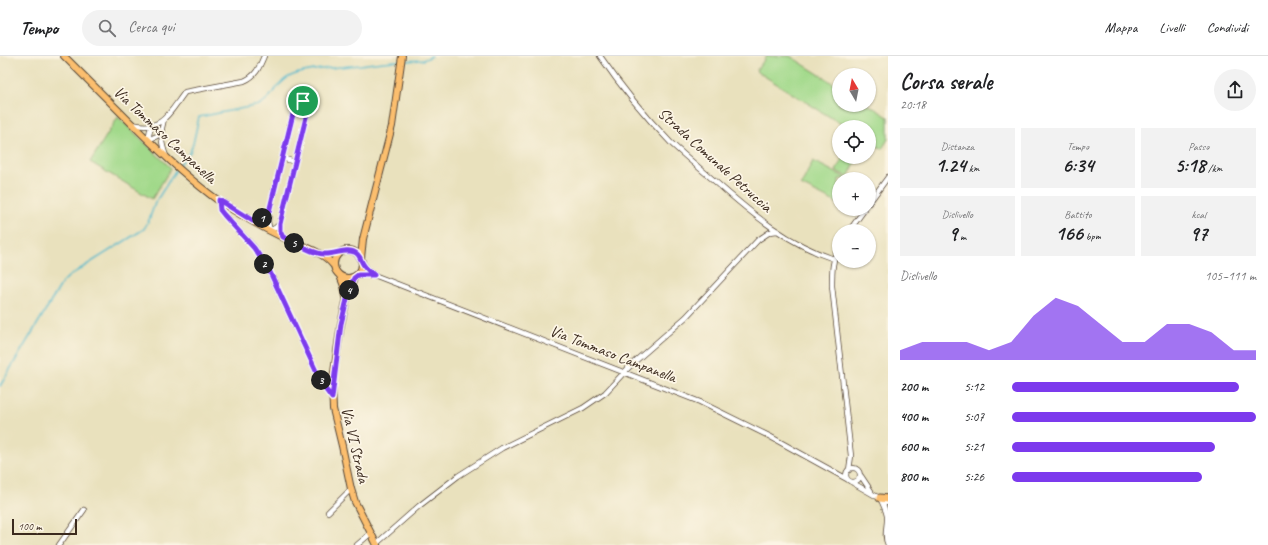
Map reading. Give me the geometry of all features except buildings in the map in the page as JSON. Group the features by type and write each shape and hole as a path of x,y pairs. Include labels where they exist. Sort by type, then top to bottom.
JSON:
{"main road":[{"name":"Via Tommaso Campanella","path":"64,56 167,158 219,200 270,231 321,254 329,259 334,266"},
{"path":"363,239 357,246 340,253 335,259 334,266 340,276 347,278 356,276 362,270 363,239 392,126 402,59"},
{"path":"349,250 358,254 362,260"},
{"name":"Via Tommaso Campanella","path":"321,254 340,253"},
{"name":"Via VI Strada","path":"340,276 344,286 346,298"},
{"name":"Via VI Strada","path":"356,276 346,298 341,324 332,409 351,489 377,544"}],"street":[{"path":"167,158 161,141 160,132 164,119 185,92 244,81 252,78 258,70 264,56"},
{"name":"Strada Comunale Petruccia","path":"600,56 614,77 652,122 673,144 728,192 777,231 803,247 832,258"},
{"path":"280,224 270,231 268,222 269,212 295,106 299,101 303,101 308,105 308,109 280,224 280,231 283,237"},
{"path":"148,140 150,130 154,125 164,119"},
{"path":"132,124 140,126 154,125"},
{"path":"148,140 157,136 160,132"},
{"path":"282,158 295,162"},
{"path":"876,193 888,177"},
{"path":"219,200 220,210 254,248 269,270 323,386 332,398"},
{"path":"253,221 262,218 269,212"},
{"path":"377,544 419,506 458,476 502,448 583,408 605,393 637,359 686,317 758,240 770,232 777,231"},
{"name":"Via Tommaso Campanella","path":"362,260 368,270 374,275 700,402 769,436 884,499 888,503"},
{"path":"833,268 832,286 851,456 848,471 849,481 858,481 861,476"},
{"name":"Via Tommaso Campanella","path":"356,276 374,275"},
{"path":"851,456 858,470"},
{"name":"Via Tommaso Campanella","path":"836,473 855,468 858,470 866,485 874,494"},
{"path":"328,512 351,489"},
{"path":"884,499 887,515 885,534 888,545"},
{"path":"59,545 84,510"},
{"path":"357,545 371,533"}],"green space":[{"path":"767,56 790,56 832,83 832,112 876,112 876,109 888,117 888,139 882,149 876,145 876,120 835,120 756,71"},
{"path":"118,117 171,168 152,199 90,162"},
{"path":"813,161 834,172 832,172 832,200 801,185"},
{"path":"840,164 854,164 850,172 836,171"}],"waterway":[{"path":"404,61 423,60 432,56"},
{"path":"179,165 190,152 199,117 259,105 267,99 283,81 302,72 400,61"},
{"path":"0,386 62,283 77,271 144,229 155,203 177,168"}],"route":[{"path":"299,101 303,101 308,105 308,109 280,224 280,231 283,237 321,254 340,253 349,250 353,251 358,254 362,263 374,275 358,275 354,278 346,298 332,386 332,398 323,386 269,270 254,248 220,210 219,205 219,200 253,221 262,218 269,212 295,106 299,101"}]}
